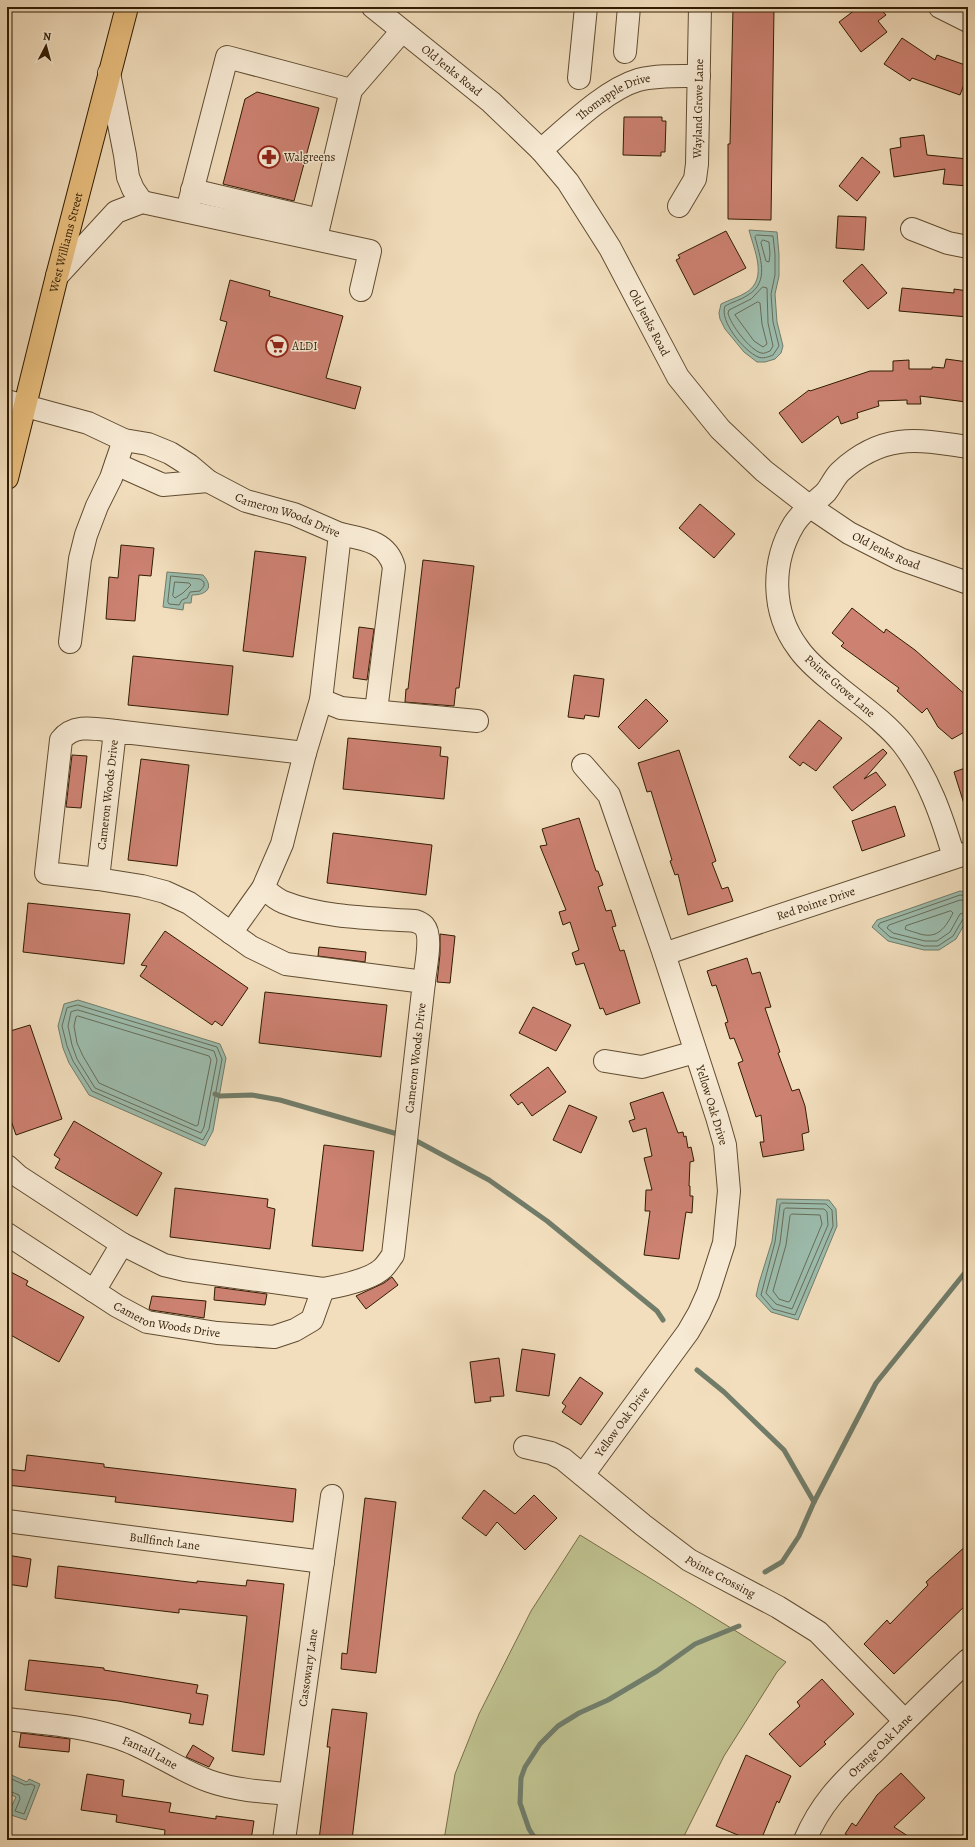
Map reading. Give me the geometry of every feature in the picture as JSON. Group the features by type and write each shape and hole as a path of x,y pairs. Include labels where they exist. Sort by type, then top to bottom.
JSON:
{"main road":[{"name":"West Williams Street","path":"7,478 16,404 57,276 127,7"}],"street":[{"name":"Old Jenks Road","path":"373,7 491,102 542,150 568,182 610,248 678,377 720,429 764,471 809,506 849,533 900,559 968,583"},
{"path":"579,78 586,7"},
{"path":"625,52 629,7"},
{"name":"Wayland Grove Lane","path":"679,206 695,179 697,164 700,7"},
{"path":"940,7 968,21"},
{"path":"318,229 351,90 402,31"},
{"path":"187,211 227,57 351,90"},
{"path":"109,73 126,155 128,177 133,189 142,202"},
{"name":"Thomapple Drive","path":"542,150 605,97 625,85 656,77 699,76"},
{"path":"192,190 318,229 370,251 361,290"},
{"path":"57,276 116,212 142,202 187,211 318,229"},
{"path":"912,229 948,243 968,247"},
{"name":"Cameron Woods Drive","path":"16,404 88,424 124,440 153,465 208,481 246,502 294,514 340,534 321,700 304,753 282,844 263,888 231,933"},
{"path":"70,642 80,559 86,535 116,464 124,440"},
{"name":"Pointe Grove Lane","path":"961,855 934,796 912,756 888,729 829,680 798,648 781,616 777,581 782,551 795,523 809,506 826,492 839,474 852,462 868,451 900,441 920,440 968,446"},
{"path":"116,464 163,485 208,481"},
{"path":"340,534 370,541 385,549 391,556 394,567 376,711"},
{"path":"321,700 341,708 477,721"},
{"path":"115,731 90,728 74,729 66,733 61,740 46,873 142,886 165,892 189,903 251,947 286,964 424,982"},
{"name":"Cameron Woods Drive","path":"98,879 115,731 304,753"},
{"name":"Yellow Oak Drive","path":"582,1475 688,1332 699,1313 716,1273 724,1243 729,1191 725,1145 664,954 609,795 583,765"},
{"name":"Red Pointe Drive","path":"664,954 961,855"},
{"name":"Cameron Woods Drive","path":"7,1166 18,1176 122,1244 164,1265 185,1270 323,1289 345,1285 382,1269 393,1255 424,982 428,941 427,933 423,925 416,921 354,916 307,909 282,902 263,888"},
{"path":"605,1061 642,1067 695,1052"},
{"name":"Cameron Woods Drive","path":"7,1234 117,1306 146,1322 218,1333 274,1337 295,1330 312,1320 323,1289"},
{"path":"94,1291 122,1244"},
{"name":"Pointe Crossing","path":"525,1448 551,1453 563,1459 643,1525 689,1560 778,1607 818,1632 904,1720"},
{"name":"Cassowary Lane","path":"284,1840 332,1496"},
{"name":"Bullfinch Lane","path":"7,1521 323,1562"},
{"name":"Orange Oak Lane","path":"805,1840 811,1827 836,1789 904,1720 968,1660"},
{"name":"Fantail Lane","path":"7,1719 98,1732 126,1741 209,1781 247,1790 290,1794"}],"green space":[{"path":"580,1535 786,1662 777,1672 724,1756 682,1840 444,1840 455,1774 479,1714 531,1611"}],"water":[{"path":"749,230 777,232 779,276 775,294 777,322 783,346 781,353 775,359 765,362 757,362 744,352 725,329 719,313 721,304 747,292 757,279 758,263"},
{"path":"167,572 203,575 207,580 207,590 201,594 192,595 191,603 184,603 183,610 163,607"},
{"path":"960,891 968,892 968,918 956,939 939,950 924,950 888,941 872,927 877,920"},
{"path":"78,1000 220,1044 226,1058 213,1131 205,1146 89,1095 69,1063 63,1048 58,1026 64,1004"},
{"path":"777,1199 829,1200 836,1209 837,1226 798,1320 771,1312 756,1296 772,1241"},
{"path":"7,1773 27,1782 29,1779 40,1784 26,1820 8,1814 16,1797 7,1793"}],"building":[{"path":"733,7 774,7 771,220 728,219 728,144 730,144"},
{"path":"859,7 879,7 886,15 878,21 887,32 861,52 839,22"},
{"path":"902,38 935,60 937,55 968,66 968,74 960,95 912,78 910,81 884,64"},
{"name":"Walgreens","path":"257,92 319,108 294,201 223,184 245,99"},
{"path":"624,117 662,117 662,121 666,121 665,152 661,152 661,156 623,155"},
{"path":"924,135 927,155 968,159 968,186 943,184 945,169 894,177 890,149 901,147 900,138"},
{"path":"862,157 880,172 857,201 839,186"},
{"path":"838,216 866,217 864,250 836,248"},
{"path":"726,231 746,268 694,295 676,260 680,258 678,255"},
{"path":"862,264 887,293 868,309 843,281"},
{"name":"ALDI","path":"230,280 270,291 269,296 343,316 326,378 361,387 355,409 214,371 227,322 220,320"},
{"path":"902,288 954,293 954,289 968,291 968,317 899,311"},
{"path":"946,359 968,362 966,402 920,396 921,404 907,404 907,400 878,401 879,406 857,413 858,418 841,424 838,416 802,443 779,413 809,390 810,391 870,371 893,371 893,361 909,360 909,369 932,369 932,367 944,368"},
{"path":"700,504 735,534 714,558 679,528"},
{"path":"121,545 154,548 151,576 139,575 135,621 106,619 109,577 118,578"},
{"path":"255,551 306,557 293,657 243,651"},
{"path":"423,560 474,566 459,688 456,688 454,706 405,702 406,689 408,689"},
{"path":"852,608 884,633 886,629 915,650 968,697 968,730 952,739 938,727 927,708 922,713 897,691 899,688 841,646 844,643 832,633"},
{"path":"359,627 374,629 367,680 353,678"},
{"path":"133,656 233,666 228,715 128,705"},
{"path":"574,675 604,679 599,717 585,715 584,719 568,717"},
{"path":"646,699 668,721 639,749 618,727"},
{"path":"819,720 842,738 816,771 803,762 800,766 789,757"},
{"path":"348,738 441,747 440,756 448,757 444,799 343,789"},
{"path":"883,749 887,753 864,779 876,772 886,785 852,811 833,787"},
{"path":"679,750 716,861 712,863 722,889 728,887 733,901 688,915 678,874 675,875 670,861 672,860 651,791 647,792 638,763"},
{"path":"72,755 87,756 81,808 66,807"},
{"path":"141,759 189,765 177,866 128,860"},
{"path":"968,767 968,807 965,807 954,772"},
{"path":"895,806 905,836 862,851 852,821"},
{"path":"579,818 596,871 598,871 603,885 598,887 606,911 611,910 616,926 612,927 620,951 624,950 640,1003 606,1015 603,1008 600,1009 584,963 576,965 572,953 579,950 570,922 563,925 559,912 566,910 540,846 547,845 542,829"},
{"path":"333,833 432,845 426,895 327,883"},
{"path":"28,903 130,914 124,964 23,952"},
{"path":"165,931 248,988 222,1026 215,1021 212,1025 140,976 147,966 141,965"},
{"path":"440,934 455,936 450,983 437,982 440,954"},
{"path":"319,947 366,952 365,962 318,956"},
{"path":"747,958 752,974 760,972 771,1007 765,1008 780,1052 778,1053 792,1091 799,1089 805,1106 809,1132 802,1134 804,1150 763,1157 760,1142 764,1142 761,1115 756,1117 738,1063 743,1061 734,1038 730,1039 725,1023 728,1022 716,985 712,986 707,971"},
{"path":"265,992 387,1005 381,1057 259,1043"},
{"path":"533,1007 571,1025 556,1051 519,1033"},
{"path":"30,1025 62,1119 16,1135 7,1109 7,1032"},
{"path":"548,1067 566,1092 532,1116 522,1102 518,1105 510,1095"},
{"path":"663,1092 678,1133 683,1132 684,1137 686,1136 688,1148 691,1147 694,1161 690,1162 689,1186 690,1196 693,1196 692,1213 686,1212 679,1259 644,1255 650,1211 645,1211 646,1190 652,1190 644,1158 652,1156 646,1128 633,1132 629,1121 635,1119 630,1103"},
{"path":"569,1105 597,1117 581,1153 553,1140"},
{"path":"74,1121 162,1173 137,1216 55,1168 60,1159 54,1155"},
{"path":"324,1145 374,1151 363,1251 312,1246"},
{"path":"175,1188 268,1199 267,1207 275,1209 270,1249 170,1237"},
{"path":"7,1270 28,1281 26,1285 84,1317 59,1362 7,1333"},
{"path":"392,1277 398,1285 366,1309 356,1296 384,1283"},
{"path":"215,1287 267,1294 265,1305 214,1300"},
{"path":"152,1296 206,1301 204,1318 151,1310 149,1309"},
{"path":"522,1349 555,1354 549,1396 516,1391"},
{"path":"499,1358 504,1396 490,1397 491,1401 475,1403 470,1362"},
{"path":"580,1377 603,1393 581,1425 562,1412 566,1406 562,1403"},
{"path":"27,1455 104,1464 104,1467 296,1489 293,1522 115,1502 116,1497 7,1485 7,1469 25,1471"},
{"path":"484,1490 515,1514 534,1495 557,1518 525,1550 497,1522 486,1536 462,1518"},
{"path":"365,1498 396,1502 376,1673 341,1669 342,1653 347,1654"},
{"path":"968,1544 968,1603 894,1674 864,1644 887,1620 890,1624 928,1585 926,1582"},
{"path":"7,1555 31,1559 27,1587 7,1584"},
{"path":"58,1566 197,1583 197,1581 246,1586 247,1580 284,1584 264,1755 232,1751 247,1616 179,1609 179,1613 55,1598"},
{"path":"29,1660 104,1668 104,1670 198,1685 196,1693 208,1695 203,1725 189,1723 191,1714 118,1701 25,1690"},
{"path":"822,1679 854,1714 824,1742 826,1744 800,1767 769,1734 800,1706 797,1702"},
{"path":"332,1709 367,1713 352,1840 319,1840 330,1747 327,1747"},
{"path":"21,1733 70,1739 69,1752 19,1747"},
{"path":"193,1745 214,1758 209,1767 186,1757"},
{"path":"746,1755 791,1776 779,1803 777,1801 761,1840 750,1840 716,1826"},
{"path":"901,1773 925,1798 894,1827 914,1840 847,1840 849,1836 845,1834 852,1823 856,1826 877,1795"},
{"path":"87,1774 124,1780 122,1796 171,1803 169,1812 216,1819 216,1816 254,1821 251,1840 164,1840 165,1830 116,1822 117,1815 81,1810"}],"waterway":[{"path":"215,1094 220,1096 252,1095 280,1100 401,1135"},
{"path":"411,1138 489,1180 547,1221 657,1311 663,1320"},
{"path":"765,1572 782,1562 799,1536 814,1502 876,1383 968,1269"},
{"path":"697,1370 724,1392 784,1450 814,1502"},
{"path":"536,1840 529,1829 520,1803 521,1778 525,1767 540,1744 558,1726 579,1713 608,1700 657,1671 695,1644 739,1626"}],"place":[{"name":"Walgreens","path":"269,157"},
{"name":"ALDI","path":"277,346"}]}
